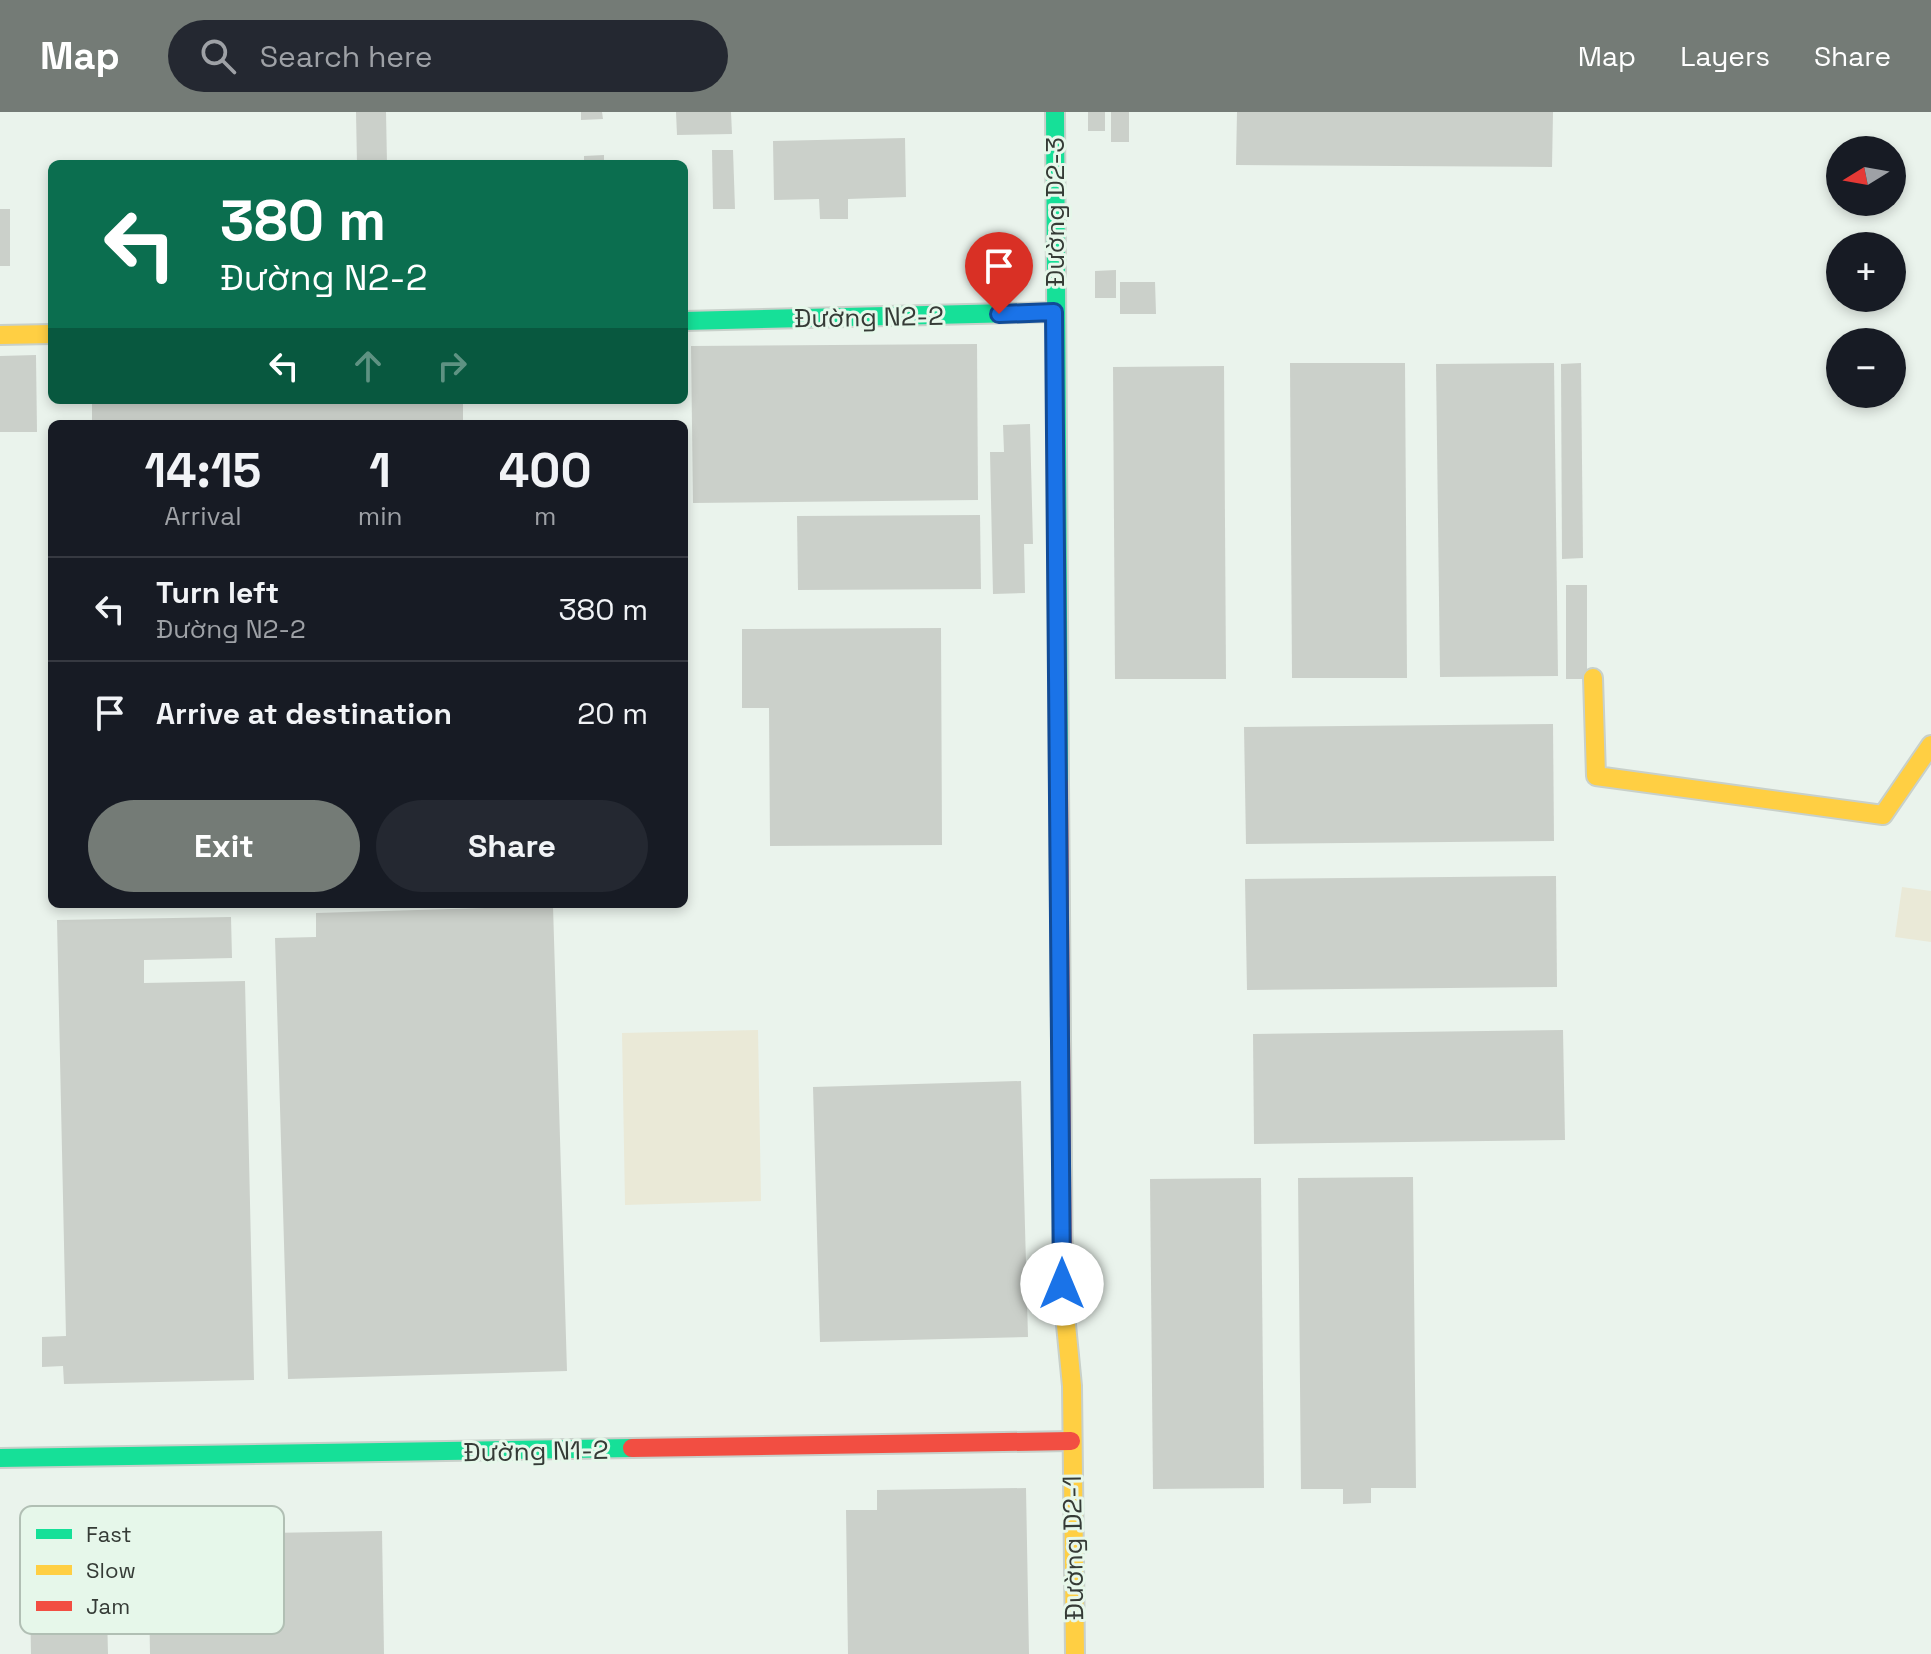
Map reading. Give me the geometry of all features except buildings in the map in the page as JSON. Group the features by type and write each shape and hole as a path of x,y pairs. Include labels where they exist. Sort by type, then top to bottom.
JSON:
{"street":[{"name":"Đường D2-3","path":"1055,112 1063,1316 1072,1386 1071,1441"},
{"name":"Đường N2-2","path":"688,321 1054,312"},
{"path":"0,335 48,334"},
{"path":"1593,678 1596,776 1883,815 1931,745"},
{"name":"Đường N1-2","path":"0,1458 1071,1441"},
{"name":"Đường D2-1","path":"1071,1441 1075,1654"}],"green space":[{"path":"1902,887 1931,891 1931,942 1895,937"},
{"path":"758,1030 761,1201 625,1205 622,1033"}],"traffic: fast":[{"path":"1055,112 1059,783"},
{"path":"688,321 1054,312"},
{"path":"0,1458 632,1448"}],"traffic: slow":[{"path":"0,335 48,334"},
{"path":"1593,678 1596,776 1883,815 1931,745"},
{"path":"1063,1294 1072,1386 1075,1654"}],"traffic: jam":[{"path":"1059,783 1063,1294"},
{"path":"632,1448 1071,1441"}],"route":[{"path":"999,314 1054,312 1057,373 1056,729 1062,1284"}]}
